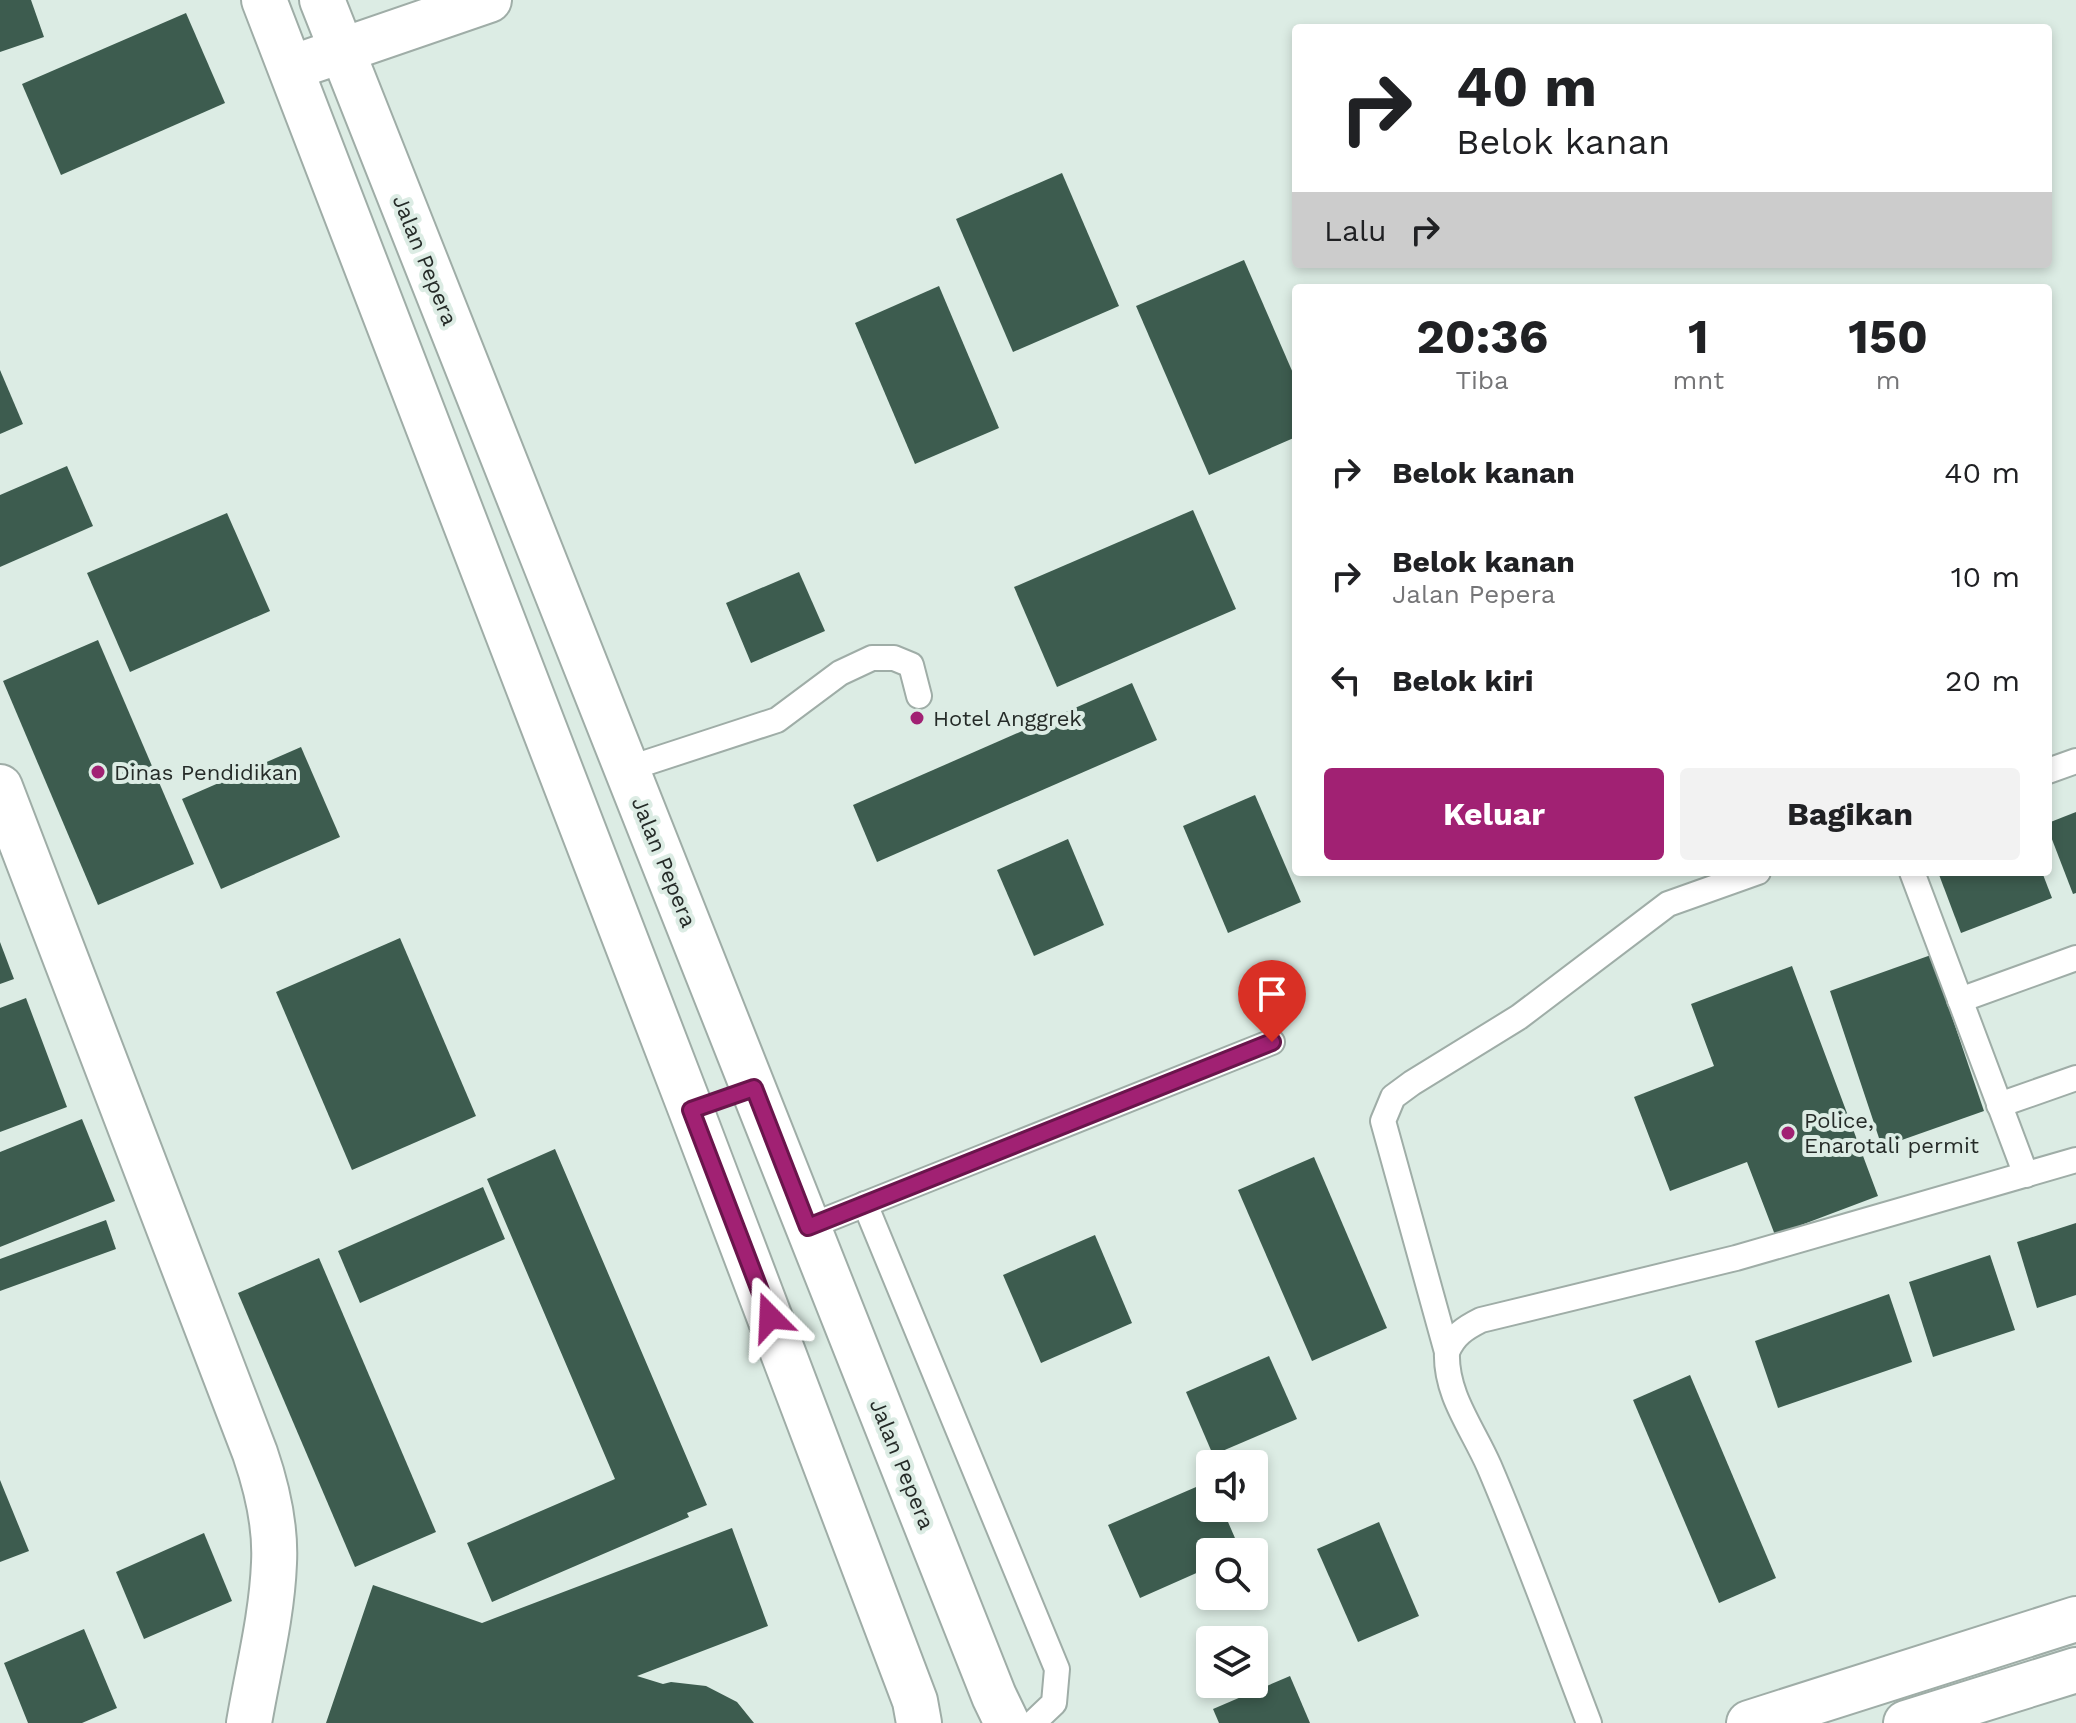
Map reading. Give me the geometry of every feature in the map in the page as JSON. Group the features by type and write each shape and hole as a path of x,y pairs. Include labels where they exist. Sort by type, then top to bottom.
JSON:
{"main road":[{"path":"264,0 691,1110 915,1701 919,1723"},
{"name":"Jalan Pepera","path":"322,0 1007,1723"},
{"path":"291,68 489,0"},
{"path":"0,787 267,1488 274,1561 271,1598 249,1723"},
{"path":"691,1110 754,1088"},
{"path":"1749,1723 2076,1619"},
{"path":"1906,1723 2076,1670"}],"lane":[{"path":"627,769 777,720 840,673 872,658 894,658 911,665 919,696"},
{"path":"2052,770 2076,761"},
{"path":"1447,1352 1383,1121 1393,1097 1519,1017 1668,904 1747,876"},
{"path":"1914,876 2026,1175"},
{"path":"1960,1000 2076,958"},
{"path":"808,1227 1272,1042"},
{"path":"1999,1105 2076,1078"},
{"path":"1589,1723 1488,1465 1450,1385 1446,1369 1447,1352 1463,1328 1481,1320 1736,1258 2076,1160"},
{"path":"865,1204 1057,1669 1054,1703 1033,1723"}],"building":[{"path":"0,0 31,0 44,37 0,52"},
{"path":"186,13 225,103 61,175 22,84"},
{"path":"1062,173 1119,306 1013,352 956,219"},
{"path":"1244,260 1292,371 1292,439 1209,475 1136,306"},
{"path":"939,286 999,428 915,464 855,323"},
{"path":"0,370 23,424 0,434"},
{"path":"67,466 93,526 0,567 0,495"},
{"path":"1193,510 1236,609 1057,687 1014,587"},
{"path":"227,513 270,611 130,672 87,573"},
{"path":"799,572 825,631 751,663 726,603"},
{"name":"Dinas Pendidikan","path":"98,640 194,864 98,905 3,681"},
{"path":"1132,683 1157,740 877,862 853,805"},
{"path":"301,747 340,837 221,889 182,799"},
{"path":"1255,795 1301,902 1228,933 1183,826"},
{"path":"2076,812 2076,893 2073,894 2052,839 2052,821"},
{"path":"1068,839 1104,925 1034,956 997,870"},
{"path":"1940,876 2044,876 2052,898 1961,933"},
{"path":"400,938 476,1116 352,1170 276,992"},
{"path":"0,942 14,979 0,984"},
{"path":"1931,955 1984,1111 1882,1147 1830,991"},
{"path":"1792,966 1878,1196 1775,1235 1747,1162 1670,1191 1634,1097 1714,1066 1691,1004"},
{"path":"26,998 67,1107 0,1132 0,1008"},
{"path":"82,1119 115,1201 0,1247 0,1152"},
{"path":"555,1149 707,1505 687,1513 689,1517 492,1602 467,1543 615,1479 487,1179"},
{"path":"1314,1157 1387,1328 1312,1361 1238,1190"},
{"path":"483,1187 505,1239 360,1303 338,1251"},
{"path":"106,1220 116,1249 0,1291 0,1259"},
{"path":"2076,1223 2076,1295 2037,1308 2017,1242"},
{"path":"1095,1235 1132,1323 1041,1363 1003,1275"},
{"path":"1990,1255 2015,1330 1933,1357 1909,1282"},
{"path":"319,1258 436,1532 355,1567 238,1293"},
{"path":"1889,1294 1912,1362 1778,1408 1755,1341"},
{"path":"1269,1356 1297,1419 1225,1450 1211,1450 1186,1392"},
{"path":"1690,1375 1776,1578 1719,1603 1633,1400"},
{"path":"0,1480 29,1551 0,1562"},
{"path":"1196,1487 1196,1522 1228,1522 1235,1538 1196,1538 1196,1573 1140,1598 1108,1525"},
{"path":"1379,1522 1419,1616 1358,1642 1317,1549"},
{"path":"732,1528 768,1626 637,1676 663,1684 706,1686 737,1702 754,1723 326,1723 373,1585 482,1623"},
{"path":"204,1533 232,1601 144,1639 116,1572"},
{"path":"84,1629 117,1708 82,1723 28,1723 4,1663"},
{"path":"1290,1676 1310,1723 1219,1723 1213,1709 1239,1698 1268,1698 1268,1685"}],"place":[{"name":"Hotel Anggrek","path":"917,718"},
{"name":"Dinas Pendidikan","path":"98,772"},
{"name":"Police, Enarotali permit","path":"1788,1133"}],"route":[{"path":"770,1317 691,1110 754,1088 808,1227 1272,1042"}]}
